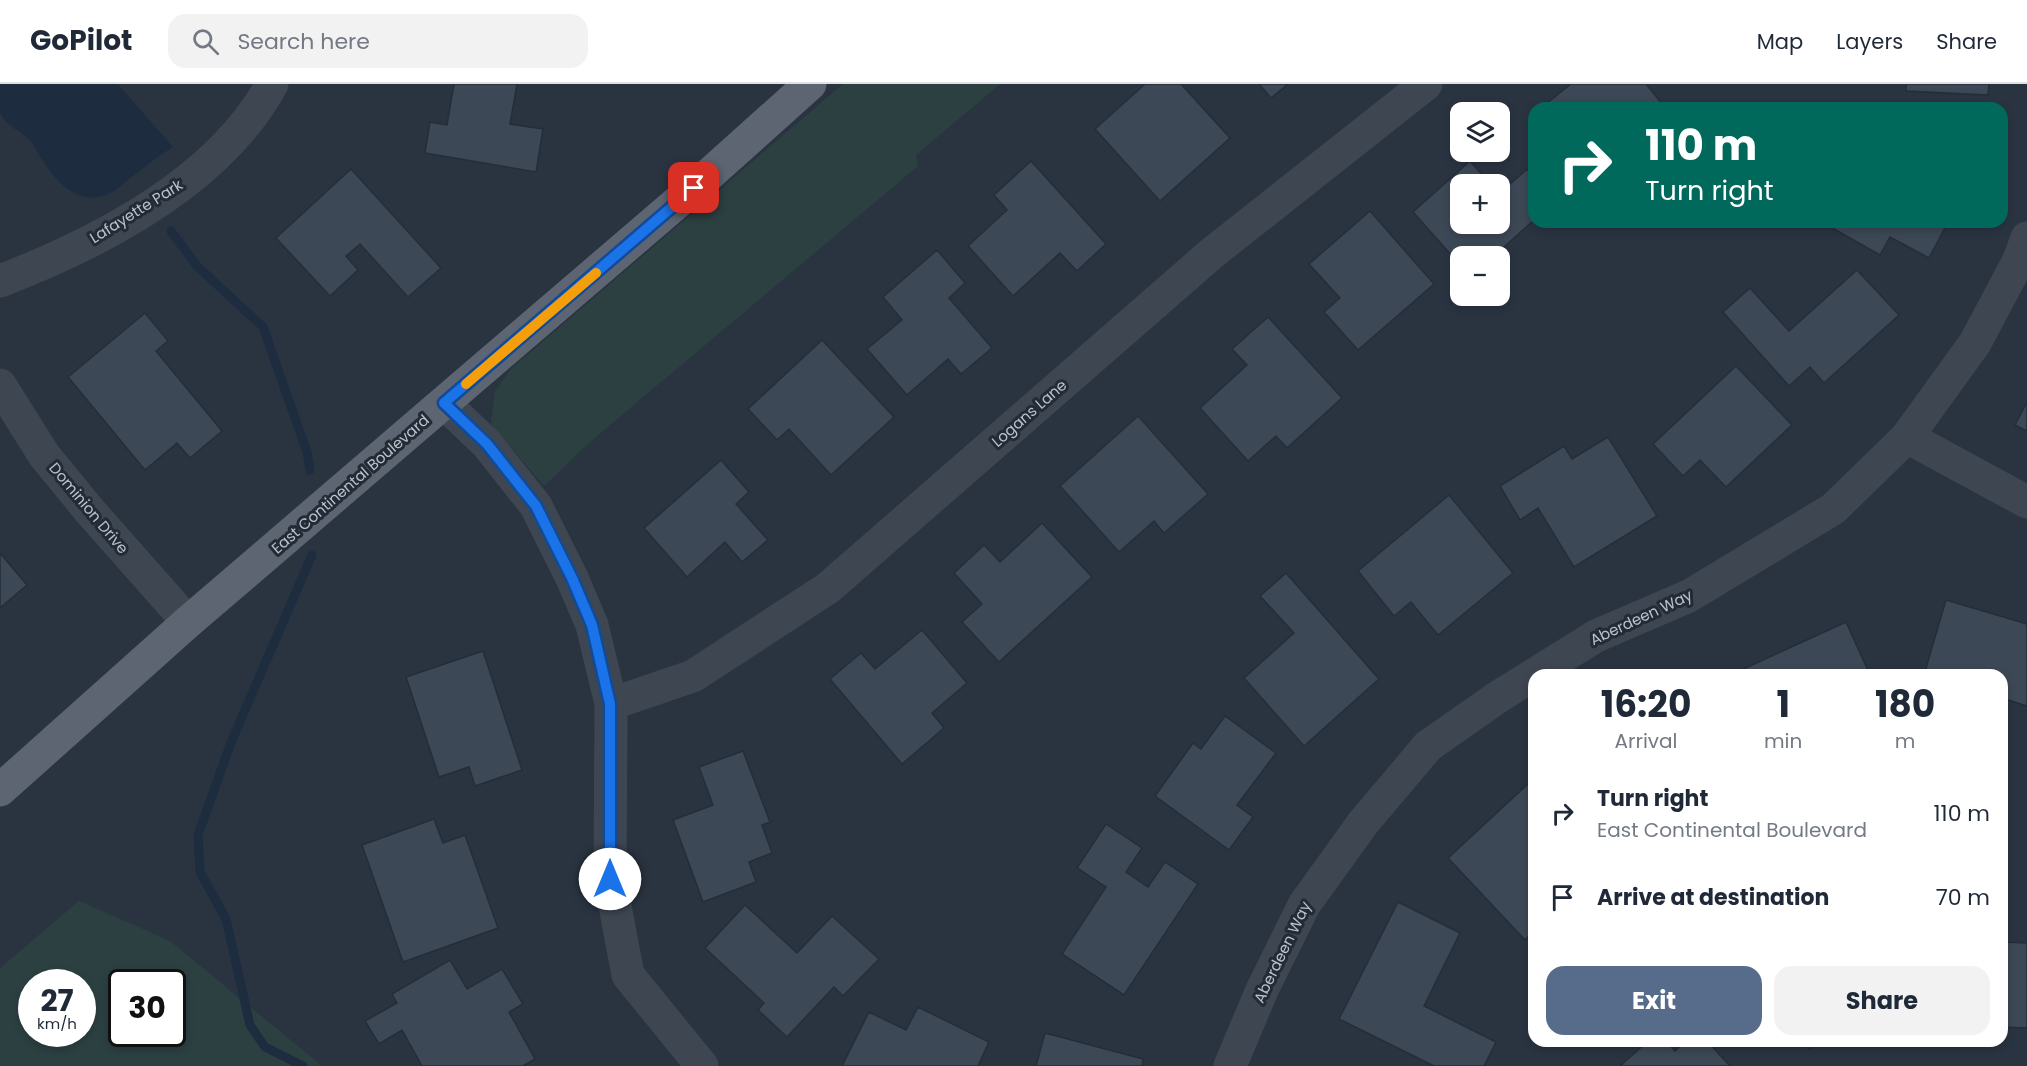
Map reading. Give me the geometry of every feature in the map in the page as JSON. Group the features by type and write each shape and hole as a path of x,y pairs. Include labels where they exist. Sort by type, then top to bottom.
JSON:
{"main road":[{"name":"East Continental Boulevard","path":"0,790 188,622 694,188 810,84"}],"street":[{"name":"Lafayette Park","path":"0,281 49,263 122,224 177,188 228,144 260,106 272,84"},
{"name":"Logans Lane","path":"610,704 693,676 828,588 1211,254 1426,84"},
{"name":"Aberdeen Way","path":"1542,669 1596,636 1689,596 1833,509 1907,437 1975,343 2019,260 2027,238"},
{"name":"Dominion Drive","path":"0,385 44,454 89,510 188,622"},
{"path":"444,403 487,444 536,506 572,578 592,625 610,704 610,879 628,975 702,1066"},
{"path":"1907,437 2027,502"},
{"name":"Aberdeen Way","path":"1230,1066 1262,990 1304,905 1363,823 1428,746 1528,678"}],"green space":[{"path":"843,84 1000,84 916,155 918,166 592,440 544,486 491,424 495,391 512,368"},
{"path":"79,901 170,941 322,1066 0,1066 0,968"}],"water":[{"path":"0,84 118,84 173,147 113,192 97,197 85,197 74,193 54,176 33,144 6,122 0,112"}],"building":[{"path":"454,84 517,84 510,124 543,129 536,172 425,153 430,122 447,125"},
{"path":"1145,84 1181,84 1230,138 1160,201 1095,129"},
{"path":"1259,84 1288,84 1271,98"},
{"path":"1571,84 1646,84 1661,102 1548,102"},
{"path":"1906,84 1989,84 1988,95 1906,91"},
{"path":"1031,161 1106,244 1077,271 1060,253 1013,296 968,246 1007,210 994,195"},
{"path":"1469,162 1481,174 1455,174"},
{"path":"351,169 441,268 408,297 360,244 346,256 358,270 330,296 276,238"},
{"path":"1527,169 1528,225 1505,246 1450,246 1450,254 1413,212 1450,179 1450,234 1510,234 1510,184"},
{"path":"1370,211 1434,284 1358,350 1324,312 1340,298 1309,264"},
{"path":"1945,228 1929,258 1890,237 1880,255 1834,229"},
{"path":"937,250 965,283 949,298 992,348 961,374 948,359 907,395 867,349 902,320 883,297"},
{"path":"1857,270 1899,315 1824,383 1810,367 1789,386 1723,312 1750,288 1789,331"},
{"path":"145,313 168,341 156,351 222,431 190,458 177,443 145,470 68,377"},
{"path":"1268,317 1342,398 1287,448 1276,436 1248,461 1200,408 1247,365 1232,349"},
{"path":"822,340 894,417 831,475 789,429 777,440 748,409"},
{"path":"1736,366 1792,425 1726,487 1700,460 1683,476 1653,444"},
{"path":"2027,402 2027,431 2015,425"},
{"path":"1138,416 1208,494 1164,533 1154,521 1119,552 1060,486"},
{"path":"1608,437 1657,516 1574,567 1538,508 1520,520 1500,486 1564,446 1572,459"},
{"path":"721,460 749,492 736,504 768,540 742,562 725,542 687,577 644,528"},
{"path":"1449,495 1513,573 1438,635 1411,602 1394,616 1358,571"},
{"path":"1042,523 1092,577 999,662 962,622 982,604 954,573 984,545 1000,562"},
{"path":"0,553 27,585 0,608"},
{"path":"1286,573 1379,679 1304,746 1244,678 1294,633 1260,596"},
{"path":"1946,600 2027,624 2027,706 2008,700 2008,669 1926,669"},
{"path":"1846,622 1867,669 1744,669"},
{"path":"922,630 967,683 932,713 944,728 902,764 830,679 861,653 875,669"},
{"path":"483,651 522,770 475,786 469,767 439,777 406,677"},
{"path":"1225,716 1276,753 1237,805 1253,817 1229,850 1155,796 1193,743 1201,749"},
{"path":"743,751 770,822 762,825 772,853 749,862 756,882 703,902 673,820 713,805 699,767"},
{"path":"1528,784 1528,937 1525,940 1448,858"},
{"path":"434,819 443,843 465,835 498,928 403,962 362,845"},
{"path":"1106,824 1142,848 1126,872 1148,887 1165,862 1198,884 1124,995 1062,954 1106,887 1077,868"},
{"path":"1398,902 1460,933 1424,1006 1496,1042 1484,1066 1434,1066 1339,1019"},
{"path":"745,905 797,953 832,916 879,959 843,996 834,987 787,1037 758,1010 764,1003 705,948"},
{"path":"2008,942 2027,943 2027,1028 2008,1027"},
{"path":"450,960 467,989 502,969 523,1004 509,1012 535,1059 523,1066 422,1066 402,1030 379,1044 365,1021 397,1003 392,994"},
{"path":"918,1007 989,1042 978,1066 842,1066 869,1012 906,1030"},
{"path":"1045,1033 1143,1059 1142,1066 1036,1066"},
{"path":"1641,1047 1671,1047 1675,1051 1679,1047 1713,1047 1730,1066 1620,1066"}],"waterway":[{"path":"171,231 197,266 263,327 307,452 310,470"},
{"path":"303,1066 265,1047 250,1025 226,919 200,872 198,835 232,740 312,555"}],"slow traffic":[{"path":"466,384 596,273"}],"route":[{"path":"610,879 610,704 592,625 572,578 536,506 487,444 444,403 694,188"}]}
